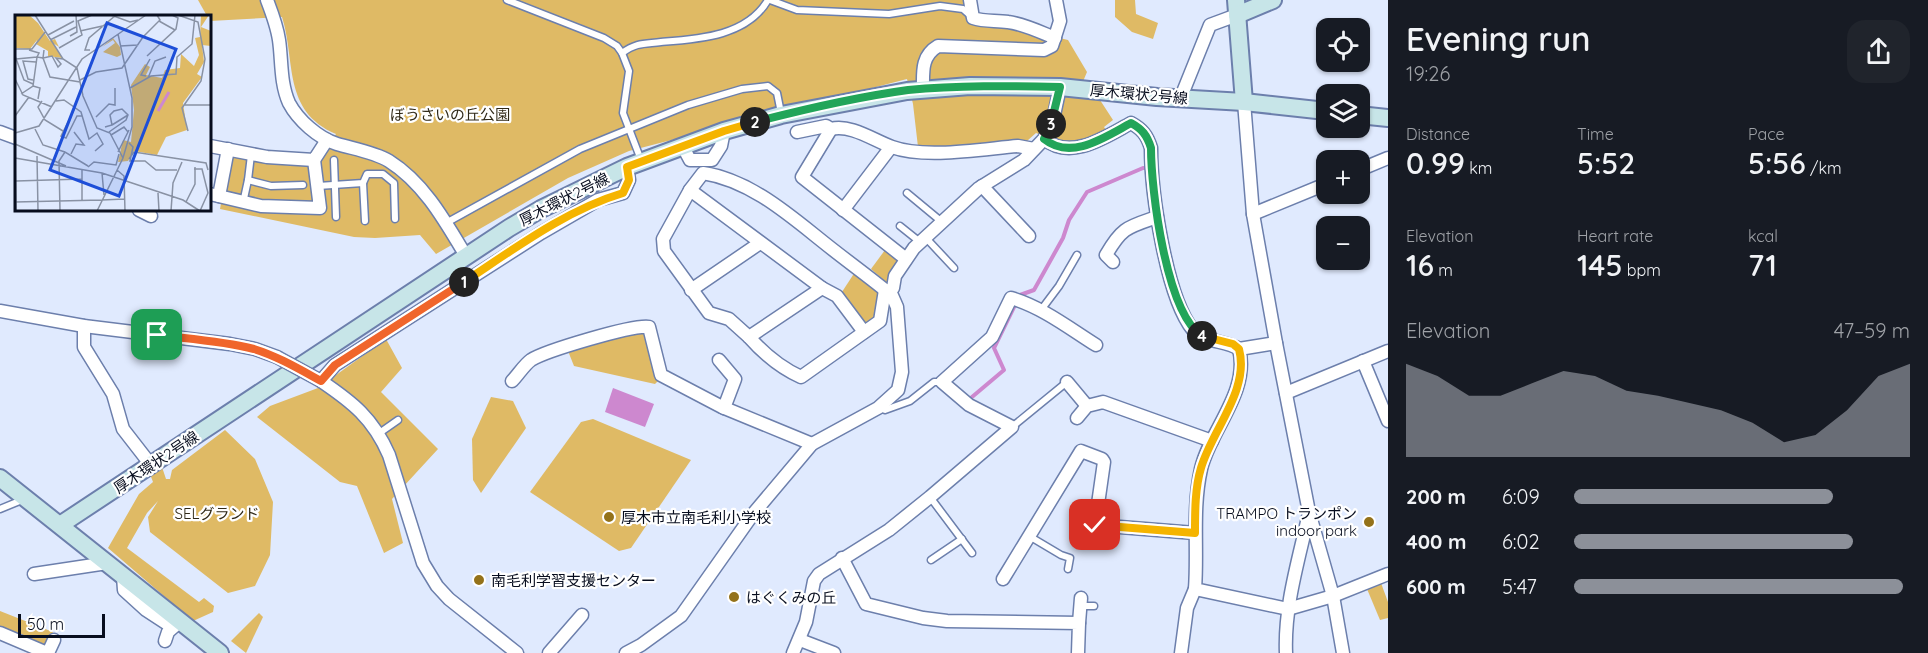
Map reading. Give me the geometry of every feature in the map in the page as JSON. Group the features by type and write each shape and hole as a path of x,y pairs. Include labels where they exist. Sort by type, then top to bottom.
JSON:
{"street":[{"path":"267,0 279,39 281,71 289,103 309,127 327,140 387,160 412,178 446,223 466,256"},
{"path":"970,0 973,18 1029,27 1055,38"},
{"path":"923,89 923,64 929,51 938,46 1044,50 1052,46 1060,21 1056,0"},
{"path":"1181,97 1210,25 1237,7 1273,0"},
{"path":"1237,7 1253,214 1310,512 1333,596 1343,653"},
{"name":"厚木環状2号線","path":"60,525 466,256 541,209 634,164 724,131 781,115 896,93 970,86 1060,87 1316,110"},
{"path":"887,290 892,288 895,276 923,240 982,186 1024,160 1044,139 1053,120 1060,87"},
{"path":"1370,116 1388,118"},
{"path":"1044,139 1054,147 1066,149 1085,145 1131,123 1148,137 1157,217 1172,284 1193,330 1200,336 1233,344 1239,349 1242,359 1233,399 1201,468 1196,501 1195,589 1187,608 1181,653"},
{"path":"797,132 826,126 831,129 842,127 891,147 914,152 1018,146 1034,149"},
{"path":"831,129 802,177 906,259"},
{"path":"0,132 15,138"},
{"path":"228,148 215,195 261,206 320,208 314,160 327,140"},
{"path":"212,146 267,157 314,160"},
{"path":"843,210 891,147"},
{"path":"1370,165 1388,158"},
{"path":"321,381 335,365 541,233 598,200 623,193 634,164"},
{"path":"626,653 681,616 753,514 812,444 878,408 898,390 902,372 897,307 887,290 783,211 740,183 703,173 690,190 663,239 664,251 708,313 729,319 764,354 791,372 801,377 880,321 887,290"},
{"path":"982,186 1022,234"},
{"path":"1253,214 1316,188"},
{"path":"690,190 822,288 837,296 864,332"},
{"path":"143,212 151,216"},
{"path":"1113,262 1106,255 1116,237 1131,225 1157,217"},
{"path":"691,290 760,243"},
{"path":"749,337 822,288"},
{"path":"793,653 806,622 814,581 819,574 889,530 1012,427 969,405 942,382 992,337 1011,298 1026,302 1041,310 1096,345"},
{"path":"0,311 84,326 231,344 277,357 321,381 357,407 378,434 389,455 423,563 437,586 449,599 517,653"},
{"path":"84,326 84,346 113,394 123,429 151,465"},
{"path":"512,381 531,360 577,344 643,326 649,327 662,375 724,408 812,444"},
{"path":"1239,349 1276,343"},
{"path":"1286,393 1388,351"},
{"path":"719,360 735,379 724,408"},
{"path":"1363,361 1388,421"},
{"path":"1067,382 1087,406"},
{"path":"1077,418 1087,406 1103,402 1212,441"},
{"path":"1009,574 1029,536 1081,451 1102,459 1104,462 1095,525 1195,533"},
{"path":"0,478 123,576 176,625 220,653"},
{"path":"1286,653 1285,633 1288,609 1310,512"},
{"path":"842,558 866,604 896,606 947,626 1009,615 1079,623"},
{"path":"34,574 107,563"},
{"path":"1195,589 1218,597 1288,609 1333,596 1388,574"},
{"path":"1078,653 1081,602"},
{"path":"549,653 582,615"},
{"path":"165,640 168,632 176,625"},
{"path":"0,633 20,647 48,653 54,640"},
{"path":"800,640 834,653"}],"lane":[{"path":"507,0 604,38 617,46 629,71 625,102 622,108 629,128 634,164"},
{"path":"622,53 643,43 704,37 725,32 745,24 761,13 769,0 797,10 888,14 940,6 963,9 973,18"},
{"path":"446,223 580,149 688,105 742,88 768,86 777,93 781,115"},
{"path":"243,203 251,154"},
{"path":"334,160 336,217"},
{"path":"365,221 363,183 367,174 383,174 394,183 395,219"},
{"path":"248,180 271,186 303,185"},
{"path":"318,186 363,183"},
{"path":"908,192 942,222"},
{"path":"900,226 923,240 954,268"},
{"path":"1041,310 1059,286 1077,255"},
{"path":"1062,259 1071,263"},
{"path":"878,408 885,410 910,401 934,382 942,382"},
{"path":"1012,427 1067,382"},
{"path":"378,434 398,420"},
{"path":"930,497 972,553"},
{"path":"0,509 25,498"},
{"path":"1029,536 1061,555 1079,560"},
{"path":"931,560 962,539"},
{"path":"1068,569 1070,558"},
{"path":"1081,602 1094,606"}],"green space":[{"name":"ぼうさいの丘公園","path":"198,0 964,0 970,17 1068,40 1087,72 1076,98 1100,100 1113,120 1104,127 1106,130 1086,139 1071,142 1036,133 1027,141 918,147 913,104 907,79 629,151 568,178 436,254 420,235 354,237 220,209 230,153 320,158 336,134 319,124 307,112 299,98 294,83 282,17 212,21 212,15 206,15"},
{"path":"1115,0 1135,0 1136,14 1158,23 1153,39 1132,32 1115,17"},
{"path":"885,250 896,259 897,264 890,284 871,269"},
{"path":"855,272 879,292 875,319 866,325 840,295"},
{"path":"643,329 659,380 655,384 574,366 568,351"},
{"path":"386,339 402,368 381,392 438,449 392,499 403,543 384,553 357,486 340,482 257,417 270,406 318,388"},
{"path":"491,397 513,401 526,428 481,493 473,480 472,439"},
{"path":"593,419 691,460 631,548 619,551 530,492 581,422"},
{"name":"SELグランド","path":"225,430 255,459 273,502 270,555 255,586 228,593 150,532 148,517 158,501 147,513 127,548 199,602 204,598 214,606 213,612 193,621 108,548 139,494 153,482 150,474 162,467 166,479 170,479 172,470"},
{"path":"1381,583 1388,602 1388,618 1380,620 1367,589"},
{"path":"0,611 53,632 46,648 0,630"},
{"path":"259,613 263,617 246,653 231,641"}],"shaded area":[{"path":"613,388 654,404 645,427 605,412"}],"waterway":[{"path":"972,397 1004,370 994,348 1020,295 1034,290 1063,238 1069,220 1087,192 1147,168"}],"place":[{"name":"厚木市立南毛利小学校","path":"609,517"},
{"name":"TRAMPO トランポン indoor park","path":"1369,522"},
{"name":"南毛利学習支援センター","path":"479,580"},
{"name":"はぐくみの丘","path":"734,597"}],"route":[{"path":"157,335 231,344 255,350 277,357 321,381 335,365 505,255 598,200 623,193 629,180 627,167 641,161 724,131 781,115 907,91 970,86 1060,87 1053,120 1044,139 1054,147 1066,149 1085,145 1131,123 1148,137 1157,217 1172,284 1184,313 1193,330 1200,336 1233,344 1239,349 1242,359 1233,399 1201,468 1196,501 1195,533 1095,525"}]}
